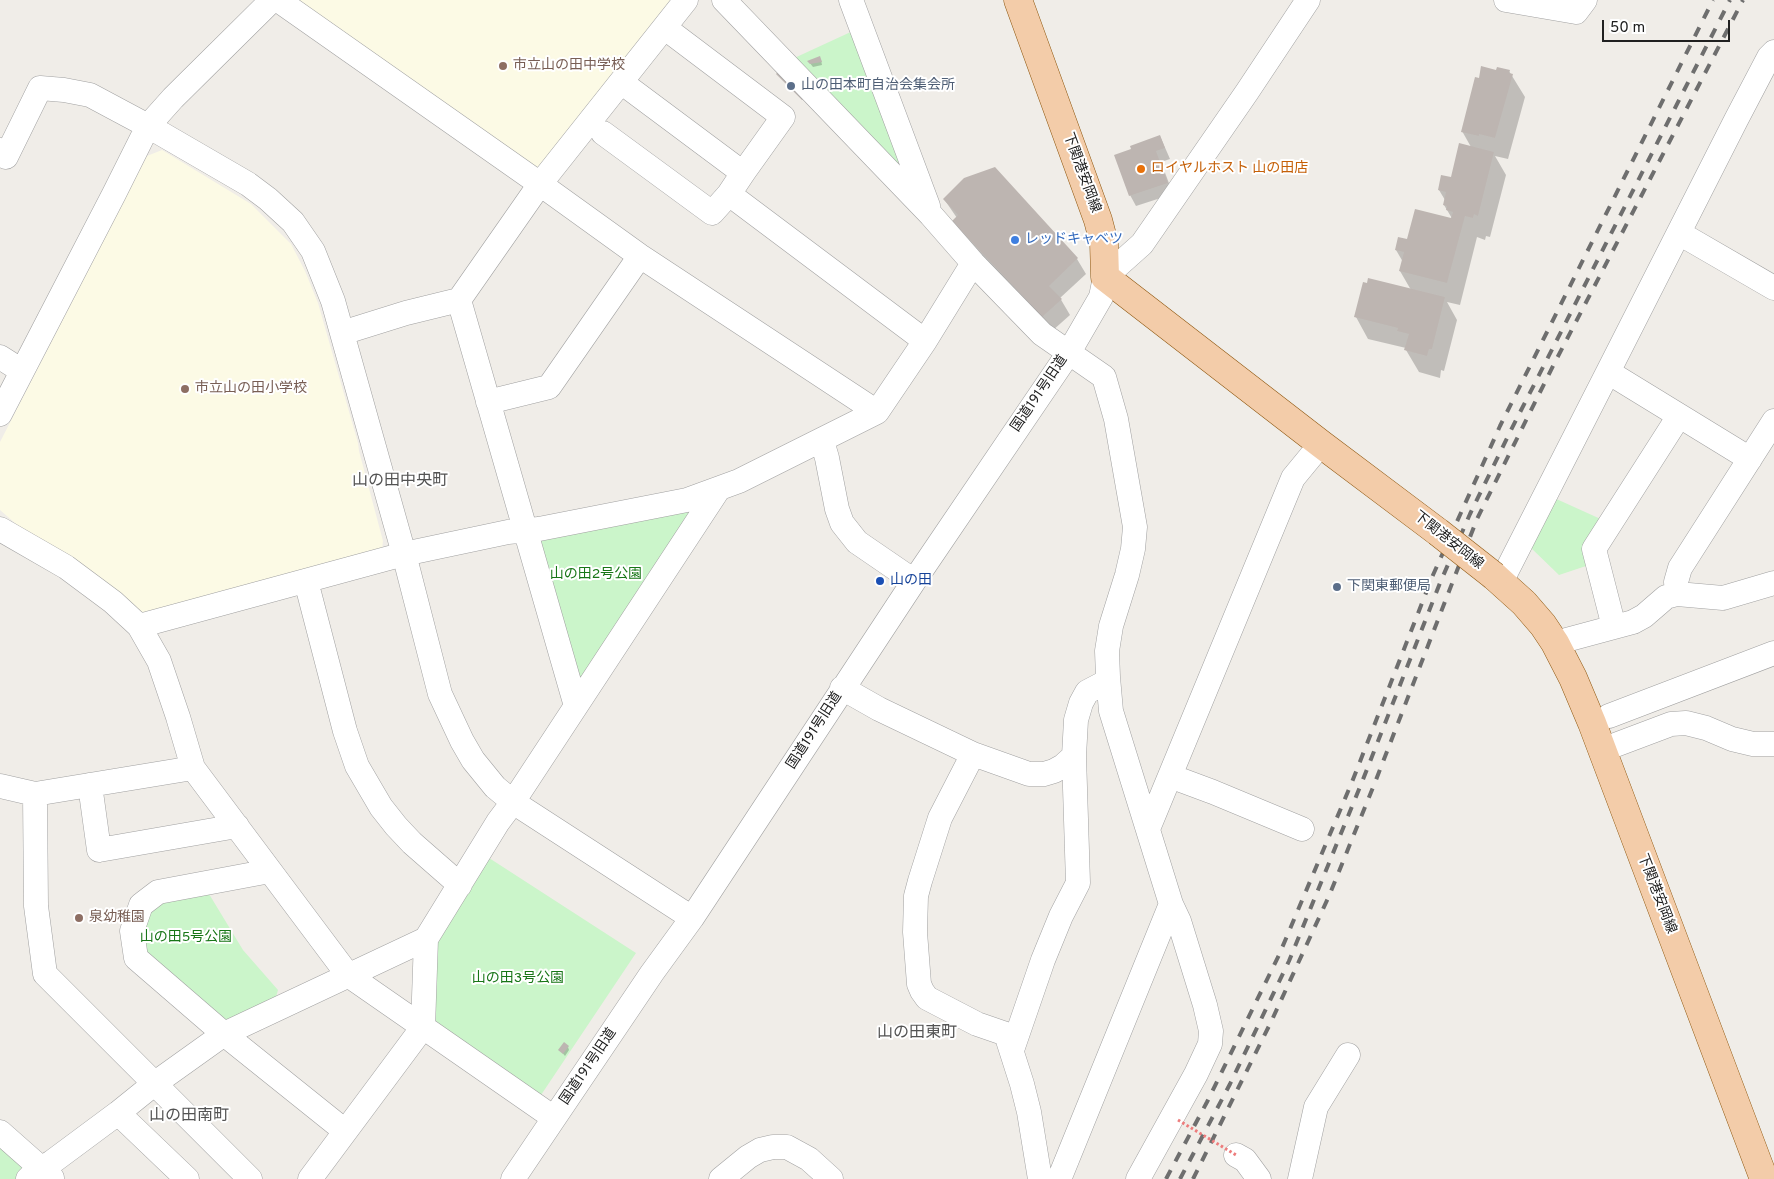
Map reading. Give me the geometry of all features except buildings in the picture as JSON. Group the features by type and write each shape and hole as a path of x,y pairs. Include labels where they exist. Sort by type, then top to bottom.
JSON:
{"main road":[{"name":"下関港安岡線","path":"1018,0 1098,220 1104,243 1105,277 1498,579 1524,603 1555,643 1573,678 1602,750 1764,1179"}],"street":[{"path":"0,414 148,126 173,98 272,0"},
{"path":"278,0 640,256 877,412"},
{"path":"342,333 406,313 459,300 540,184 686,0"},
{"path":"724,0 931,215 973,264 1042,334 1068,354 1104,377 1116,420 1135,526 1133,549 1127,575 1110,626 1107,650 1112,711 1171,904 1179,921 1211,1031 1210,1044 1176,1119 1138,1179"},
{"path":"851,0 931,215"},
{"path":"1105,277 1142,244 1308,0"},
{"path":"1506,0 1576,12 1585,0"},
{"path":"603,133 712,213 729,194 783,117 665,28"},
{"path":"1498,579 1608,372 1736,120 1769,57 1774,52"},
{"path":"621,82 743,173"},
{"path":"0,150 6,157 40,88 90,95 248,184 293,222 313,251 333,301 404,554 425,641 445,706 462,741 473,760 495,787 513,802 692,918"},
{"path":"729,194 925,341"},
{"path":"1679,233 1774,288"},
{"path":"488,402 549,388 640,256"},
{"path":"139,626 404,554 508,532 539,529 687,500 718,490 822,441 877,412 925,341 973,264"},
{"name":"国道191号旧道","path":"513,1179 652,973 692,918 842,688 1068,354 1101,297 1105,277"},
{"path":"459,300 576,706"},
{"path":"0,357 22,371"},
{"path":"1608,372 1750,459"},
{"path":"1614,627 1594,550 1679,416"},
{"path":"1677,594 1676,582 1680,568 1774,422"},
{"path":"822,441 837,509 842,523 858,542 914,581"},
{"path":"1148,829 1293,478 1321,444"},
{"path":"318,1176 345,1131 423,1027 426,938 498,822 718,490"},
{"path":"0,528 66,567 113,602 139,626 159,661 193,768 348,975 554,1118"},
{"path":"306,582 345,731 357,766 381,807 396,826 412,843 460,885"},
{"path":"1555,643 1632,622 1644,616 1666,597 1677,594 1723,598 1774,583"},
{"path":"1609,716 1774,653"},
{"path":"1012,1050 1043,960 1078,883 1074,756 1076,720 1083,698 1087,692 1108,680"},
{"path":"842,688 879,709 973,754 1029,774 1044,774 1063,766 1074,756"},
{"path":"1602,750 1670,724 1686,723 1706,728 1732,739 1753,744 1774,744"},
{"path":"973,754 940,818 916,896 915,932 919,984 927,998 977,1024 1006,1034 1029,1112 1040,1179"},
{"path":"0,786 35,794 193,768"},
{"path":"1170,776 1302,829"},
{"path":"90,785 99,850 237,826"},
{"path":"35,794 36,906 45,974 250,1179"},
{"path":"270,870 158,892 141,905 132,931 136,958 224,1034 345,1131"},
{"path":"1056,1179 1060,1177 1171,904"},
{"path":"0,1132 41,1176 154,1084 224,1034 426,938"},
{"path":"1300,1179 1316,1107 1348,1055"},
{"path":"118,1114 186,1179"},
{"path":"721,1179 748,1156 760,1150 773,1147 787,1147 809,1159 830,1179"},
{"path":"1236,1155 1245,1160 1259,1179"}],"path":[{"path":"1176,1119 1236,1155"}],"shaded area":[{"name":"市立山の田中学校","path":"296,0 674,0 540,171"},
{"name":"市立山の田小学校","path":"162,150 251,204 291,244 318,303 358,443 383,541 382,550 144,616 30,536 0,510 0,442 147,156"}],"green space":[{"path":"855,30 909,177 790,60"},
{"path":"1552,497 1605,521 1589,565 1559,575 1530,547"},
{"name":"山の田2号公園","path":"688,509 692,516 585,680 575,680 537,543 544,536"},
{"name":"山の田3号公園","path":"486,856 636,953 539,1098 433,1025 434,936"},
{"name":"山の田5号公園","path":"206,889 243,950 278,990 276,997 224,1023 143,957 142,921 158,900"},
{"path":"0,1143 24,1168 23,1179 0,1179"}],"railway":[{"path":"1166,1179 1207,1102 1279,955 1352,782 1433,575 1500,426 1713,0"},
{"path":"1180,1179 1230,1084 1289,961 1440,583 1470,514 1730,0"},
{"path":"1193,1179 1271,1022 1329,896 1477,519 1554,364 1743,0"}],"place":[{"name":"市立山の田中学校","path":"503,66"},
{"name":"山の田本町自治会集会所","path":"791,86"},
{"name":"ロイヤルホスト 山の田店","path":"1141,169"},
{"name":"レッドキャベツ","path":"1015,240"},
{"name":"市立山の田小学校","path":"185,389"},
{"name":"山の田","path":"880,581"},
{"name":"下関東郵便局","path":"1337,587"},
{"name":"泉幼稚園","path":"79,918"}],"district":[{"name":"山の田中央町","path":"400,482"},
{"name":"山の田東町","path":"917,1034"},
{"name":"山の田南町","path":"189,1117"}]}
